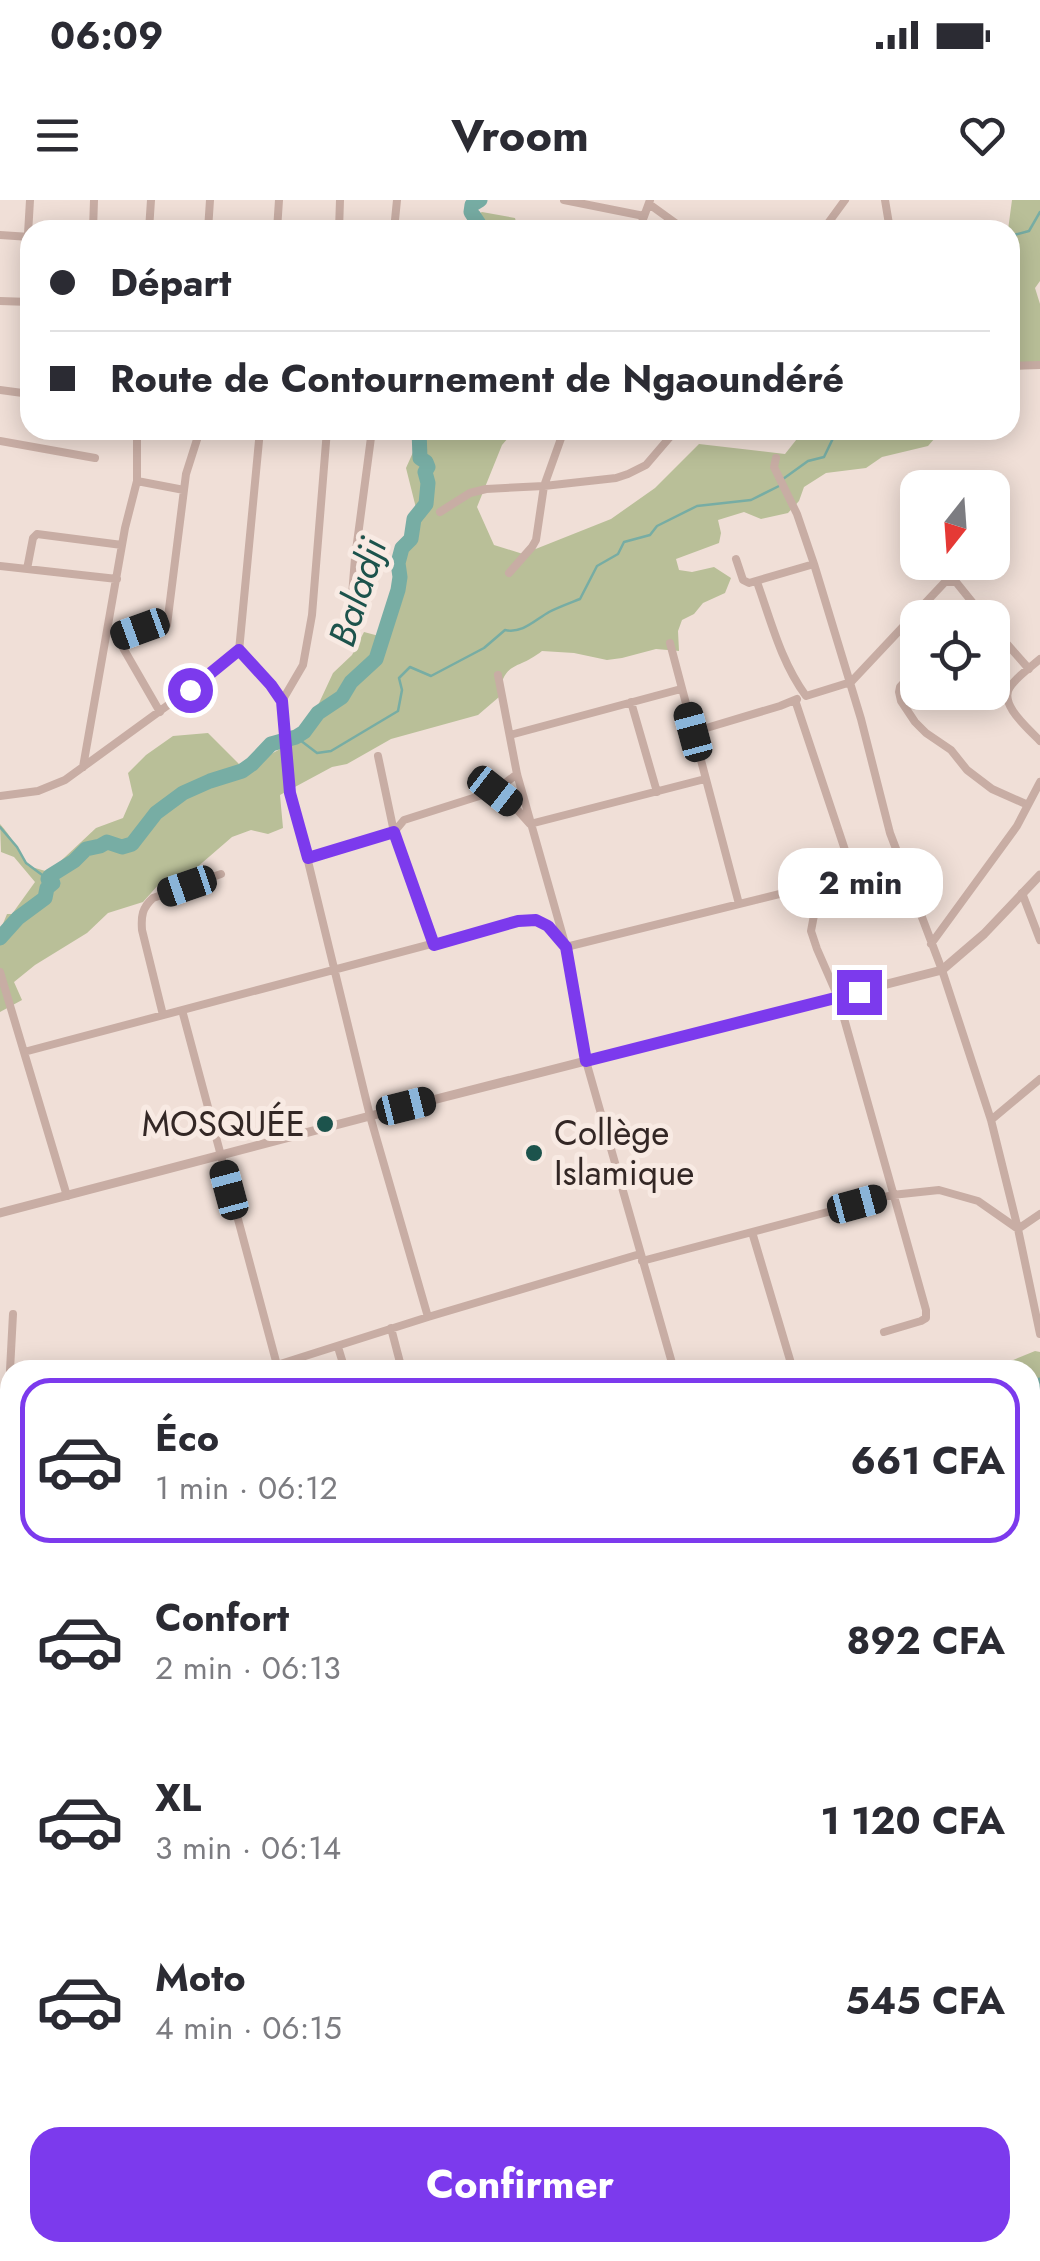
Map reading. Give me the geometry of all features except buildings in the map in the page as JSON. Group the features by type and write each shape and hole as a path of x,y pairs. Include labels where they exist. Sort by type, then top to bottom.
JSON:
{"street":[{"path":"564,200 644,216"},
{"path":"831,220 846,200"},
{"path":"643,220 650,202 672,220"},
{"path":"0,440 94,458"},
{"path":"83,767 137,481 137,440"},
{"path":"116,637 166,625 184,490 197,440"},
{"path":"0,796 38,792 65,780 239,650 259,440"},
{"path":"282,701 303,665 312,615 326,440"},
{"path":"351,608 371,440"},
{"path":"508,573 536,540 544,486 560,440"},
{"path":"440,512 470,493 486,489 616,478 646,464 667,440"},
{"path":"776,458 774,467 797,514 850,682 890,833 942,970 992,1120 1040,1334"},
{"path":"137,481 184,490"},
{"path":"26,569 37,534 122,545"},
{"path":"736,559 743,580 750,583 814,564"},
{"path":"0,566 117,579"},
{"path":"928,600 950,580 970,600"},
{"path":"757,582 784,660 806,696"},
{"path":"109,626 160,712"},
{"path":"693,732 850,682 900,629"},
{"path":"670,643 739,904"},
{"path":"1010,648 1028,669"},
{"path":"239,650 282,701 288,779 370,1116 428,1317"},
{"path":"1040,658 1008,688 1006,697 1040,740"},
{"path":"498,675 517,774 566,947 586,1061 671,1360"},
{"path":"510,734 681,690"},
{"path":"566,947 848,874 850,865 795,700"},
{"path":"631,702 657,792"},
{"path":"908,710 926,733 992,789 1028,805"},
{"path":"378,756 394,832 434,945"},
{"path":"308,858 394,832 404,820 495,791 517,774"},
{"path":"530,824 705,779"},
{"path":"931,944 1018,826 1040,782"},
{"path":"495,791 530,824"},
{"path":"163,1015 142,930 144,906 152,898 221,874"},
{"path":"0,1213 942,970 984,934 1040,875"},
{"path":"820,884 811,931 838,997 926,1310 926,1318 884,1332"},
{"path":"1022,893 1040,940"},
{"path":"24,1052 518,921 536,920 548,926 566,947"},
{"path":"0,972 67,1196"},
{"path":"182,1010 276,1360"},
{"path":"992,1120 1040,1079"},
{"path":"294,1360 390,1328 641,1258 892,1195 940,1190 956,1194 978,1201 1018,1229"},
{"path":"1018,1229 1040,1214"},
{"path":"752,1232 790,1360"},
{"path":"11,1360 13,1314"},
{"path":"390,1328 399,1360"},
{"path":"338,1347 342,1360"}],"green space":[{"path":"1012,200 1040,200 1040,281 1035,288 1040,304 1040,368 1020,369 1020,220 1009,220"},
{"path":"482,212 516,220 467,220"},
{"name":"Baladji","path":"419,440 506,440 477,507 494,545 523,554 611,519 655,488 699,444 785,454 796,440 933,440 928,446 882,457 866,468 826,473 804,487 799,501 788,513 761,519 744,512 718,520 719,543 676,559 679,570 692,572 714,567 731,578 725,593 703,603 682,620 679,651 656,649 607,660 542,651 508,671 499,697 478,715 391,739 280,795 283,828 268,834 251,830 232,837 188,875 160,883 143,902 108,913 87,933 14,982 22,1000 0,1012 0,931 7,914 12,914 35,882 14,857 1,852 0,824 28,866 49,872 96,828 123,818 133,795 128,773 173,736 208,733 244,769 298,739 333,673 352,655 364,632 379,636 388,619 398,545 418,516 406,468"},
{"path":"1035,1351 1040,1352 1040,1360 1013,1360"}],"waterway":[{"name":"Baladji","path":"476,220 472,205 480,200"},
{"path":"1020,233 1029,231 1040,212"},
{"name":"Baladji","path":"0,938 45,898 53,883 48,879 50,876 86,849 107,842 122,847 132,844 156,813 183,793 242,771 271,744 304,732 318,713 342,697 351,682 376,659 398,590 402,548 411,539 414,519 426,504 428,467 420,458 419,440"},
{"path":"783,479 808,461 824,457 832,440"},
{"path":"296,737 317,753 331,751 398,711 402,690 399,678 410,667 431,676 484,648 505,630 523,628 580,599 597,566 618,554 624,542 650,535 657,526 697,506 751,500 779,486"},
{"path":"0,827 26,863 53,883"}],"place":[{"name":"MOSQUÉE","path":"325,1124"},
{"name":"Collège Islamique","path":"534,1153"}],"route":[{"path":"190,690 239,650 282,701 290,793 308,858 394,832 434,945 518,921 536,920 548,926 566,947 586,1061 859,992"}]}
